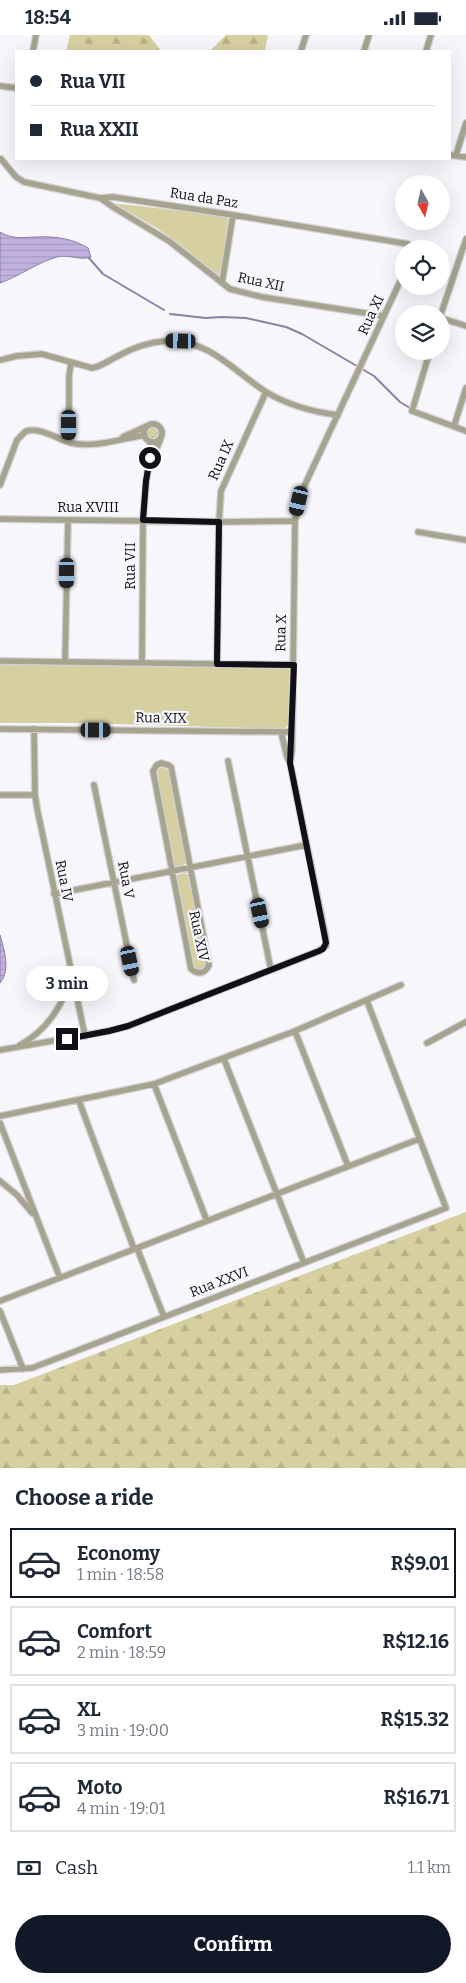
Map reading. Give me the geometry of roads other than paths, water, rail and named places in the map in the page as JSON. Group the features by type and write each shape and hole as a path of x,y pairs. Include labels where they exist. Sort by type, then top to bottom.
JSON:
{"street":[{"path":"33,50 36,35"},
{"path":"301,35 301,50"},
{"path":"301,50 306,35"},
{"path":"364,50 369,35"},
{"path":"426,50 431,35"},
{"path":"0,86 15,88"},
{"path":"453,155 458,149 466,123"},
{"path":"458,149 466,150"},
{"path":"453,155 466,157"},
{"name":"Rua da Paz","path":"1,159 16,177 24,182 100,198 113,197 233,215 395,243"},
{"name":"Rua XII","path":"100,198 169,241 230,289 242,293 384,316"},
{"path":"222,283 233,215"},
{"path":"445,305 466,239"},
{"name":"Rua XI","path":"360,369 395,292"},
{"path":"450,320 466,326"},
{"path":"0,361 17,356 42,355 59,358 88,368 95,368 132,348 148,343 181,341 214,352 266,392 316,412 338,415"},
{"path":"427,360 412,411 466,431"},
{"path":"69,442 69,376 71,363"},
{"name":"Rua X","path":"271,969 323,949 326,943 290,763 294,665 295,521 301,493 360,369"},
{"path":"454,426 466,388"},
{"name":"Rua IX","path":"217,664 219,522 223,485 266,392"},
{"path":"119,439 154,424 160,427 162,435 148,469"},
{"path":"144,435 148,426"},
{"path":"0,485 17,441 23,433 37,430 69,442 93,444 144,435"},
{"path":"144,435 150,441 160,440"},
{"name":"Rua VII","path":"142,663 143,520 151,451 150,441"},
{"name":"Rua XVIII","path":"0,519 219,522 295,521"},
{"path":"65,662 68,520"},
{"path":"418,532 466,540"},
{"path":"0,661 294,665"},
{"name":"Rua XIX","path":"0,729 292,732"},
{"name":"Rua IV","path":"34,729 35,795 54,894 85,1036"},
{"path":"280,732 290,763"},
{"path":"0,1050 85,1036 128,1026 271,969 228,761"},
{"name":"Rua XIV","path":"161,763 170,767 190,869 209,965 201,973 191,969 153,771 161,763"},
{"name":"Rua V","path":"94,785 134,980"},
{"path":"0,795 35,795"},
{"path":"54,894 306,845"},
{"path":"14,1048 42,1030 54,1016 72,980"},
{"path":"0,1116 154,1084 295,1031 401,985"},
{"path":"0,1301 419,1139 367,1001"},
{"path":"427,1043 466,1022"},
{"path":"295,1031 348,1166"},
{"path":"224,1059 304,1263"},
{"path":"154,1084 207,1221"},
{"path":"79,1101 164,1317"},
{"path":"0,1123 60,1278"},
{"name":"Rua XXVI","path":"0,1370 32,1368 446,1208 419,1139"},
{"path":"0,1181 17,1195 36,1217"},
{"path":"0,1311 24,1369"}],"waterway":[{"path":"89,258 103,274 164,310"},
{"path":"170,314 206,318 246,318 286,327 302,334 374,376 400,402 410,408"}]}
